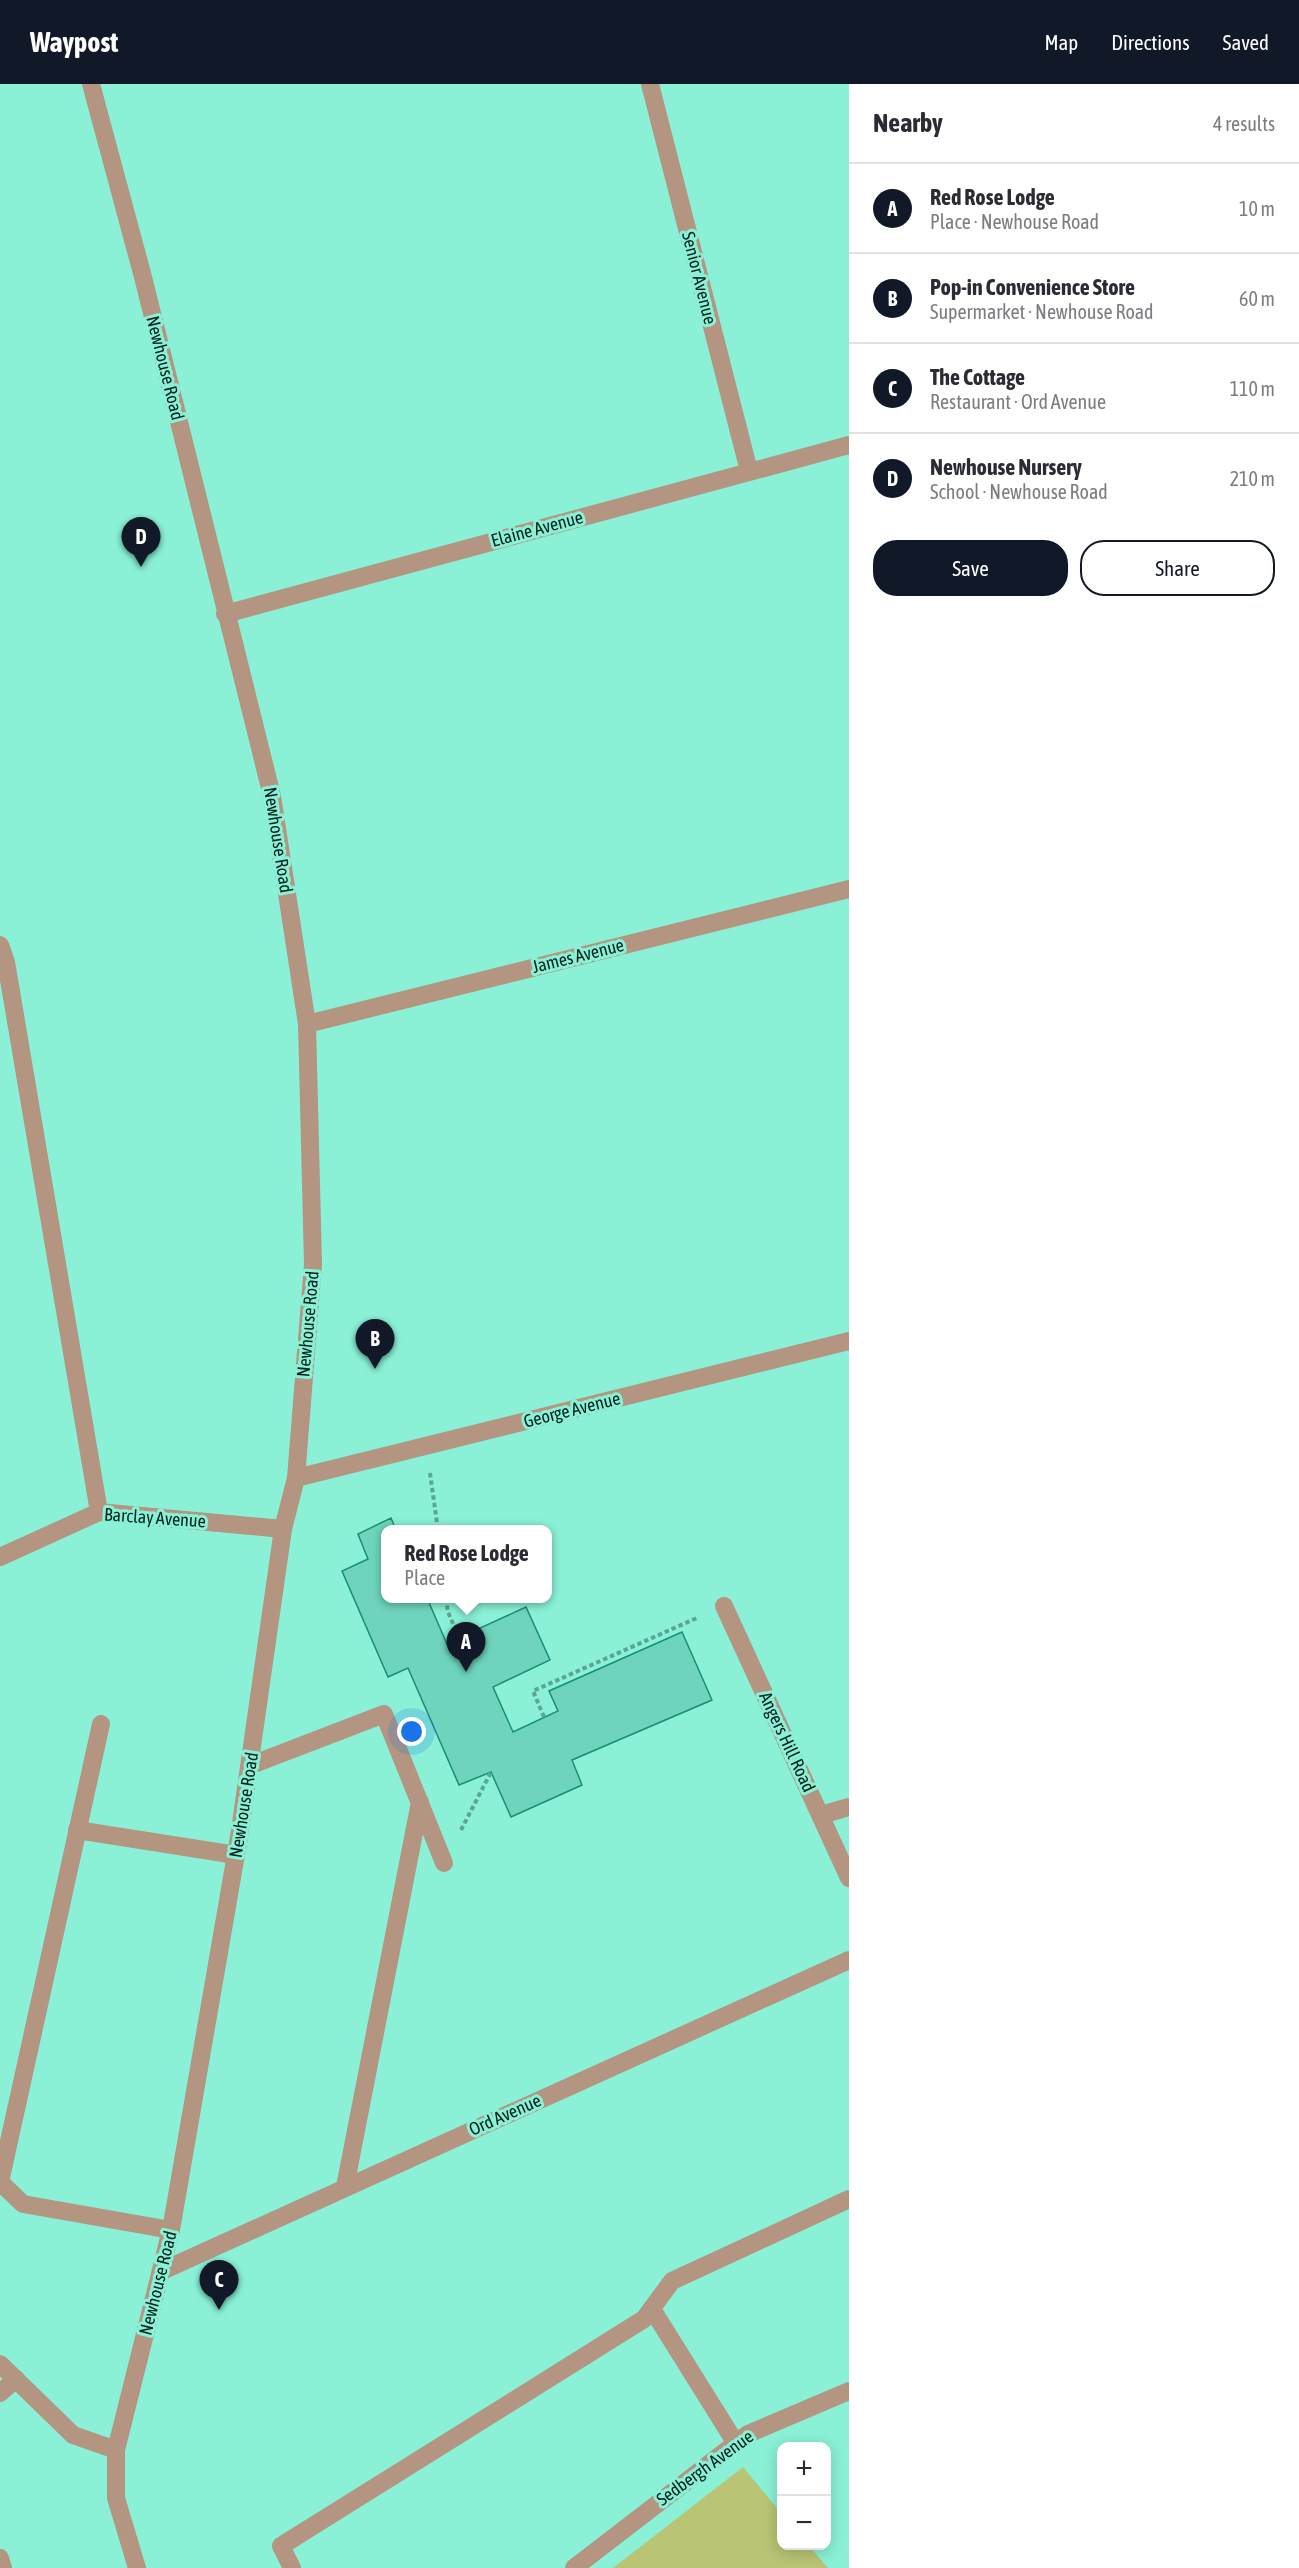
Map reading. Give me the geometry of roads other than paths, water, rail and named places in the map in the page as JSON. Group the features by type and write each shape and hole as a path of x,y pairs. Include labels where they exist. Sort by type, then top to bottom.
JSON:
{"street":[{"name":"Newhouse Road","path":"91,84 143,277 225,614 272,795 306,1024 313,1264 296,1478 283,1529 251,1765 171,2230 116,2450 116,2498 137,2568"},
{"name":"Senior Avenue","path":"650,84 749,471"},
{"name":"Elaine Avenue","path":"225,614 849,445"},
{"name":"James Avenue","path":"306,1024 849,888"},
{"path":"0,945 6,962 99,1512"},
{"name":"George Avenue","path":"296,1478 849,1341"},
{"name":"Barclay Avenue","path":"0,1557 99,1512 283,1529"},
{"name":"Angers Hill Road","path":"724,1606 849,1878"},
{"path":"251,1765 384,1714 444,1863"},
{"path":"100,1724 0,2182 23,2204 171,2230"},
{"path":"345,2187 420,1802"},
{"path":"821,1815 849,1807"},
{"path":"77,1830 236,1855"},
{"name":"Ord Avenue","path":"162,2271 849,1960"},
{"path":"292,2568 281,2546 644,2319 672,2281 849,2199"},
{"path":"652,2309 735,2442"},
{"path":"0,2364 73,2434 116,2450"},
{"path":"0,2393 16,2379"},
{"name":"Sedbergh Avenue","path":"574,2568 735,2442 748,2434 849,2391"},
{"path":"0,2558 3,2568"}],"place":[{"name":"Newhouse Nursery","path":"141,567"},
{"name":"Pop-in Convenience Store","path":"375,1369"},
{"name":"Red Rose Lodge","path":"466,1672"},
{"name":"The Cottage","path":"219,2310"}]}
